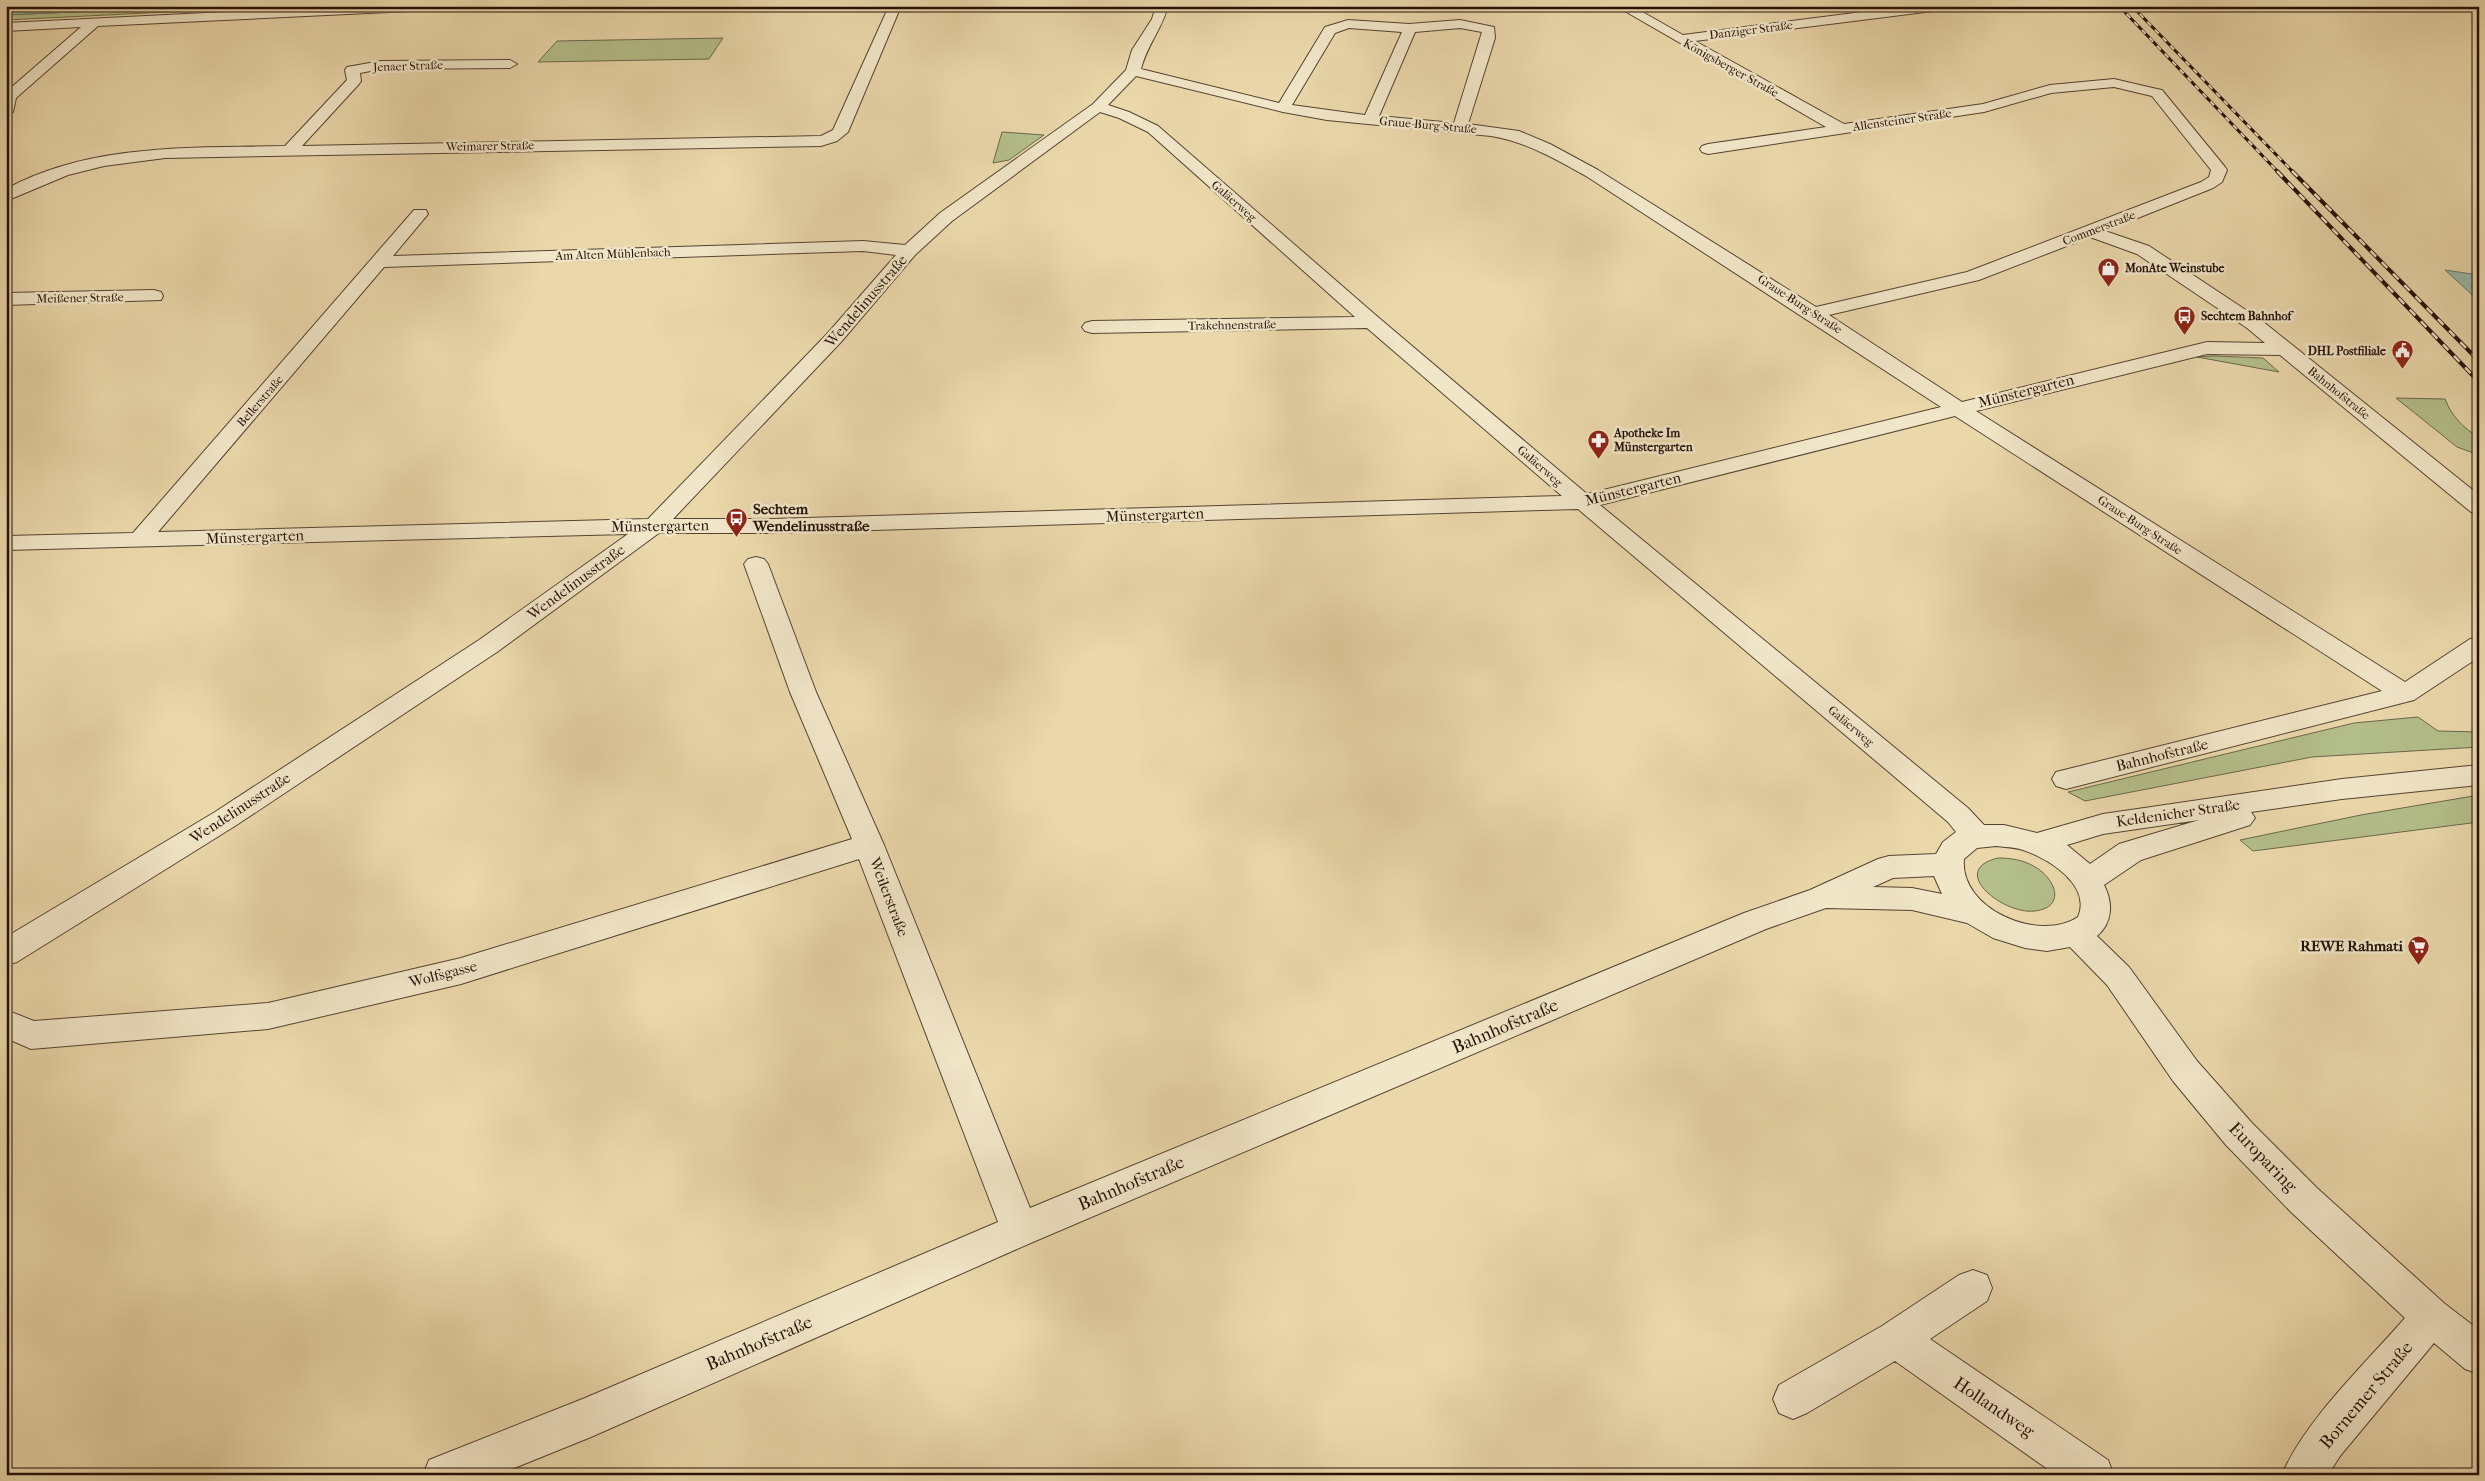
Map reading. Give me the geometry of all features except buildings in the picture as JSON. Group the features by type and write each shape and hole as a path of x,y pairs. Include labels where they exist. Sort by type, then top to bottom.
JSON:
{"street":[{"path":"248,14 263,6"},
{"path":"6,27 431,6"},
{"name":"Weimarer Straße","path":"6,196 62,171 114,159 165,153 812,142 832,138 840,132 895,6"},
{"path":"1098,107 1133,71 1139,50 1158,19 1162,6"},
{"name":"Königsberger Straße","path":"1622,6 1841,129"},
{"name":"Danziger Straße","path":"1681,39 1941,6"},
{"path":"8,109 9,97 95,22"},
{"path":"1283,108 1330,30 1348,24 1410,28 1424,25 1468,25 1489,30 1460,127"},
{"path":"1370,120 1410,28"},
{"name":"Jenaer Straße","path":"289,151 354,81 352,70 381,65 510,64"},
{"name":"Graue-Burg-Straße","path":"1133,71 1283,108 1370,120 1460,127 1519,136 1545,147 1592,173 1814,313 1956,408 2405,694"},
{"name":"Allensteiner Straße","path":"1708,149 1984,108 2050,90 2095,83"},
{"name":"Commerstraße","path":"1814,313 1973,276 2207,186 2216,179 2219,170 2157,93 2114,83 2095,83"},
{"name":"Wendelinusstraße","path":"6,953 225,819 488,646 654,526 834,338 908,251 946,217 1098,107"},
{"name":"Galäerweg","path":"1098,107 1124,115 1153,129 1372,322 1583,502 1958,815 1977,837"},
{"path":"380,262 420,214"},
{"name":"Bahnhofstraße","path":"2090,231 2143,250 2225,304 2285,349 2479,507"},
{"name":"Am Alten Mühlenbach","path":"380,262 863,246 908,251"},
{"name":"Bellerstraße","path":"139,540 380,262"},
{"name":"Meißener Straße","path":"6,299 154,296"},
{"name":"Trakehnenstraße","path":"1092,327 1372,322"},
{"name":"Münstergarten","path":"6,543 654,526 772,526 1583,502 1956,408 2207,348 2285,349"},
{"name":"Weilerstraße","path":"756,564 803,692 869,845 1020,1230"},
{"name":"Bahnhofstraße","path":"2066,779 2405,694 2479,645"},
{"name":"Keldenicher Straße","path":"2038,843 2103,824 2319,793 2479,775"},
{"name":"Keldenicher Straße","path":"2088,881 2130,852 2319,793"},
{"path":"1947,864 1952,852 1962,843 1977,837 1996,835 2016,837 2038,843 2064,858 2088,881 2096,900 2096,911 2092,920 2076,934"},
{"name":"Wolfsgasse","path":"6,1023 31,1035 268,1016 461,971 869,845"},
{"name":"Bahnhofstraße","path":"444,1475 590,1416 1020,1230 1755,921 1821,898 1889,868 1947,864 1949,880 1959,897 1975,913 1994,925 2015,933 2037,938 2058,938 2076,934"},
{"name":"Bahnhofstraße","path":"1821,898 1912,899 1975,913"},
{"name":"Europaring","path":"2076,934 2118,976 2185,1071 2239,1134 2304,1200 2431,1317 2476,1346"},
{"path":"1793,1399 1896,1339 1973,1288"},
{"name":"Bornemer Straße","path":"2304,1475 2325,1441 2431,1317"},
{"name":"Hollandweg","path":"1896,1339 2093,1475"}],"green space":[{"path":"238,6 227,9 6,20 6,15"},
{"path":"723,38 709,59 538,62 557,41"},
{"path":"1002,132 1044,135 1009,160 993,163"},
{"path":"2197,357 2263,358 2279,372"},
{"path":"2396,398 2445,399 2459,421 2479,438 2479,455 2457,447"},
{"path":"2418,717 2438,731 2479,732 2479,747 2312,757 2085,801 2068,792 2354,723"},
{"path":"2479,795 2479,822 2253,851 2240,840 2361,815"},
{"path":"1998,858 2022,861 2042,872 2048,878 2054,892 2051,904 2035,911 2022,910 1996,899 1985,890 1979,881 1978,872 1984,864"}],"water":[{"path":"6,6 23,7 202,6 6,15"},
{"path":"2445,270 2479,275 2479,301"}],"railway":[{"path":"2119,6 2278,172"},
{"path":"2132,6 2293,172"},
{"path":"2277,171 2479,382"},
{"path":"2292,171 2479,361"}],"place":[{"name":"MonAte Weinstube","path":"2109,287"},
{"name":"Sechtem Bahnhof","path":"2185,335"},
{"name":"DHL Postfiliale","path":"2402,370"},
{"name":"Apotheke Im Münstergarten","path":"1598,459"},
{"name":"Sechtem Wendelinusstraße","path":"737,537"},
{"name":"REWE Rahmati","path":"2419,965"}]}
